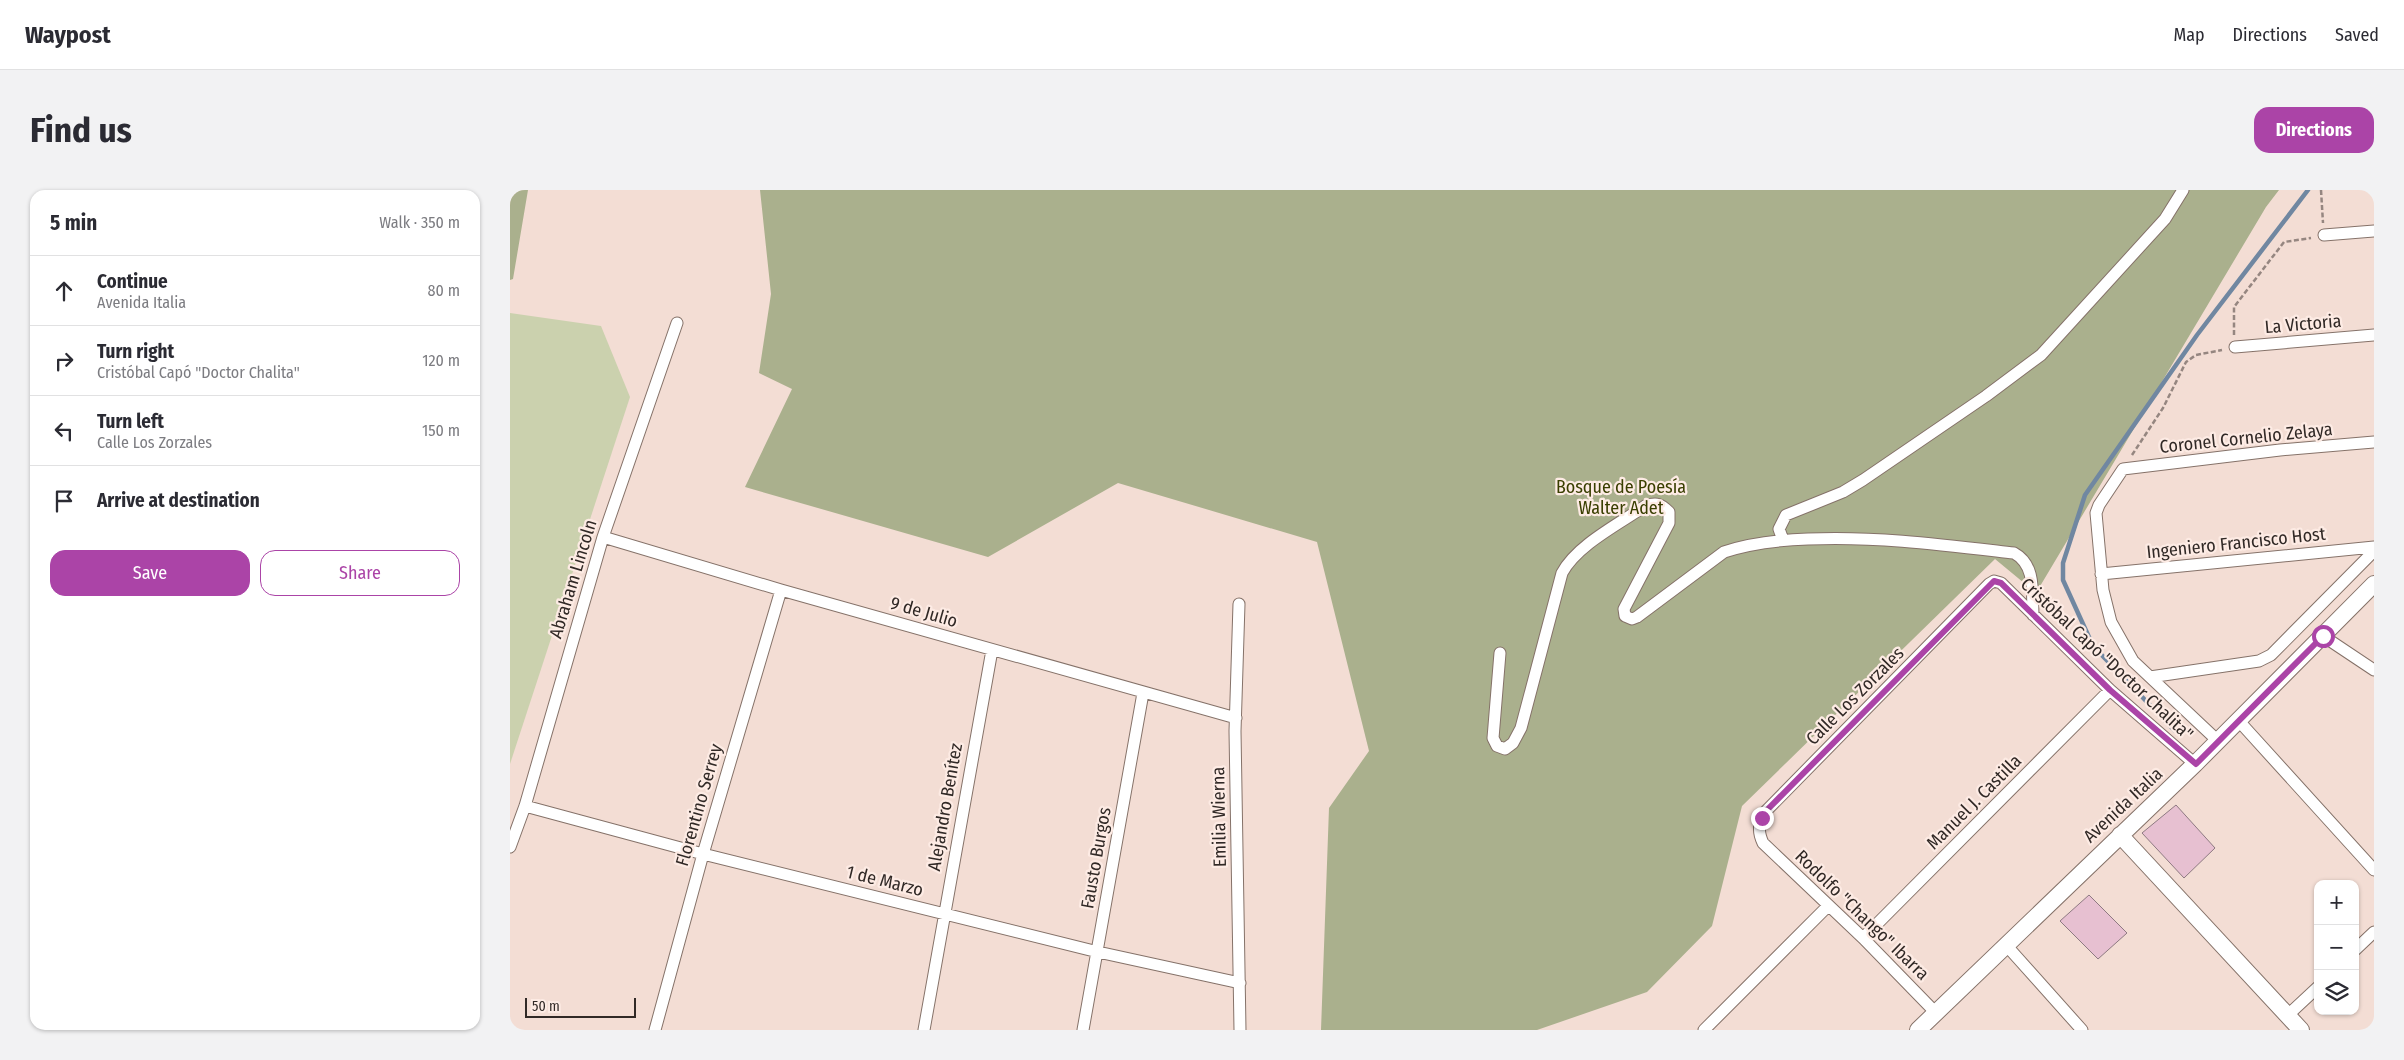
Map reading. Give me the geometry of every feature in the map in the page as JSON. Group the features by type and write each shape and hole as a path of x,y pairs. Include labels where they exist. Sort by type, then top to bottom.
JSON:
{"main road":[{"name":"Avenida Italia","path":"1918,1030 2196,764 2374,584"},
{"path":"2120,835 2301,1030"}],"street":[{"path":"1783,540 1779,529 1786,515 1843,492 1863,480 2036,360 2165,219 2183,190"},
{"path":"2324,235 2374,231"},
{"name":"Abraham Lincoln","path":"510,847 524,806 603,537 677,323"},
{"name":"La Victoria","path":"2235,347 2374,335"},
{"name":"Coronel Cornelio Zelaya","path":"2123,469 2280,450 2374,442"},
{"path":"2123,469 2096,513 2104,602 2116,635 2133,661 2218,741"},
{"path":"1500,653 1494,738 1497,746 1505,749 1518,737 1562,573 1567,563 1577,552 1645,506 1656,503 1669,512 1669,523 1624,609 1625,616 1632,619 1724,552 1738,547 1783,540 1871,538 2014,553 2024,558 2030,568 2033,615"},
{"name":"9 de Julio","path":"603,537 781,590 1236,718"},
{"name":"Ingeniero Francisco Host","path":"2101,574 2374,547"},
{"path":"2150,677 2259,660 2271,655 2374,551"},
{"name":"Cristóbal Capó \"Doctor Chalita\"","path":"1994,581 2001,583 2110,690 2196,764"},
{"name":"Calle Los Zorzales","path":"1763,843 1759,834 1759,826 1766,811 1994,581"},
{"name":"Florentino Serrey","path":"655,1030 703,854 781,590"},
{"name":"Emilia Wierna","path":"1239,604 1236,718 1240,1030"},
{"path":"2323,636 2374,670"},
{"name":"Alejandro Benítez","path":"924,1030 992,650"},
{"name":"Manuel J. Castilla","path":"1863,938 2110,690"},
{"name":"Fausto Burgos","path":"1083,1030 1143,693"},
{"path":"2238,720 2374,870"},
{"name":"1 de Marzo","path":"524,806 703,854 944,914 1098,952 1240,983"},
{"name":"Rodolfo \"Chango\" Ibarra","path":"1763,843 1863,938 1936,1013"},
{"path":"1704,1030 1828,906"},
{"path":"2359,946 2374,932"},
{"path":"2006,945 2082,1030"},
{"path":"2288,1016 2314,991"}],"path":[{"path":"2123,469 2163,408 2186,362 2196,355 2235,347 2234,307 2284,242 2324,235 2321,190"}],"green space":[{"path":"510,190 528,190 513,279 510,280"},
{"name":"Bosque de Poesía Walter Adet","path":"760,190 2279,190 2266,207 2036,593 1995,559 1742,806 1712,926 1647,992 1537,1030 1321,1030 1329,808 1369,751 1317,542 1118,483 988,557 745,487 792,389 759,373 771,294"},
{"path":"510,313 601,326 630,397 510,764"}],"building":[{"path":"2176,805 2215,848 2184,878 2142,833"},
{"path":"2089,895 2127,933 2098,959 2060,921"}],"waterway":[{"path":"2174,730 2093,646 2063,580 2063,563 2085,495 2197,335 2308,190"}],"route":[{"path":"1762,818 1766,811 1994,581 2001,583 2110,690 2196,764 2323,636"}]}
